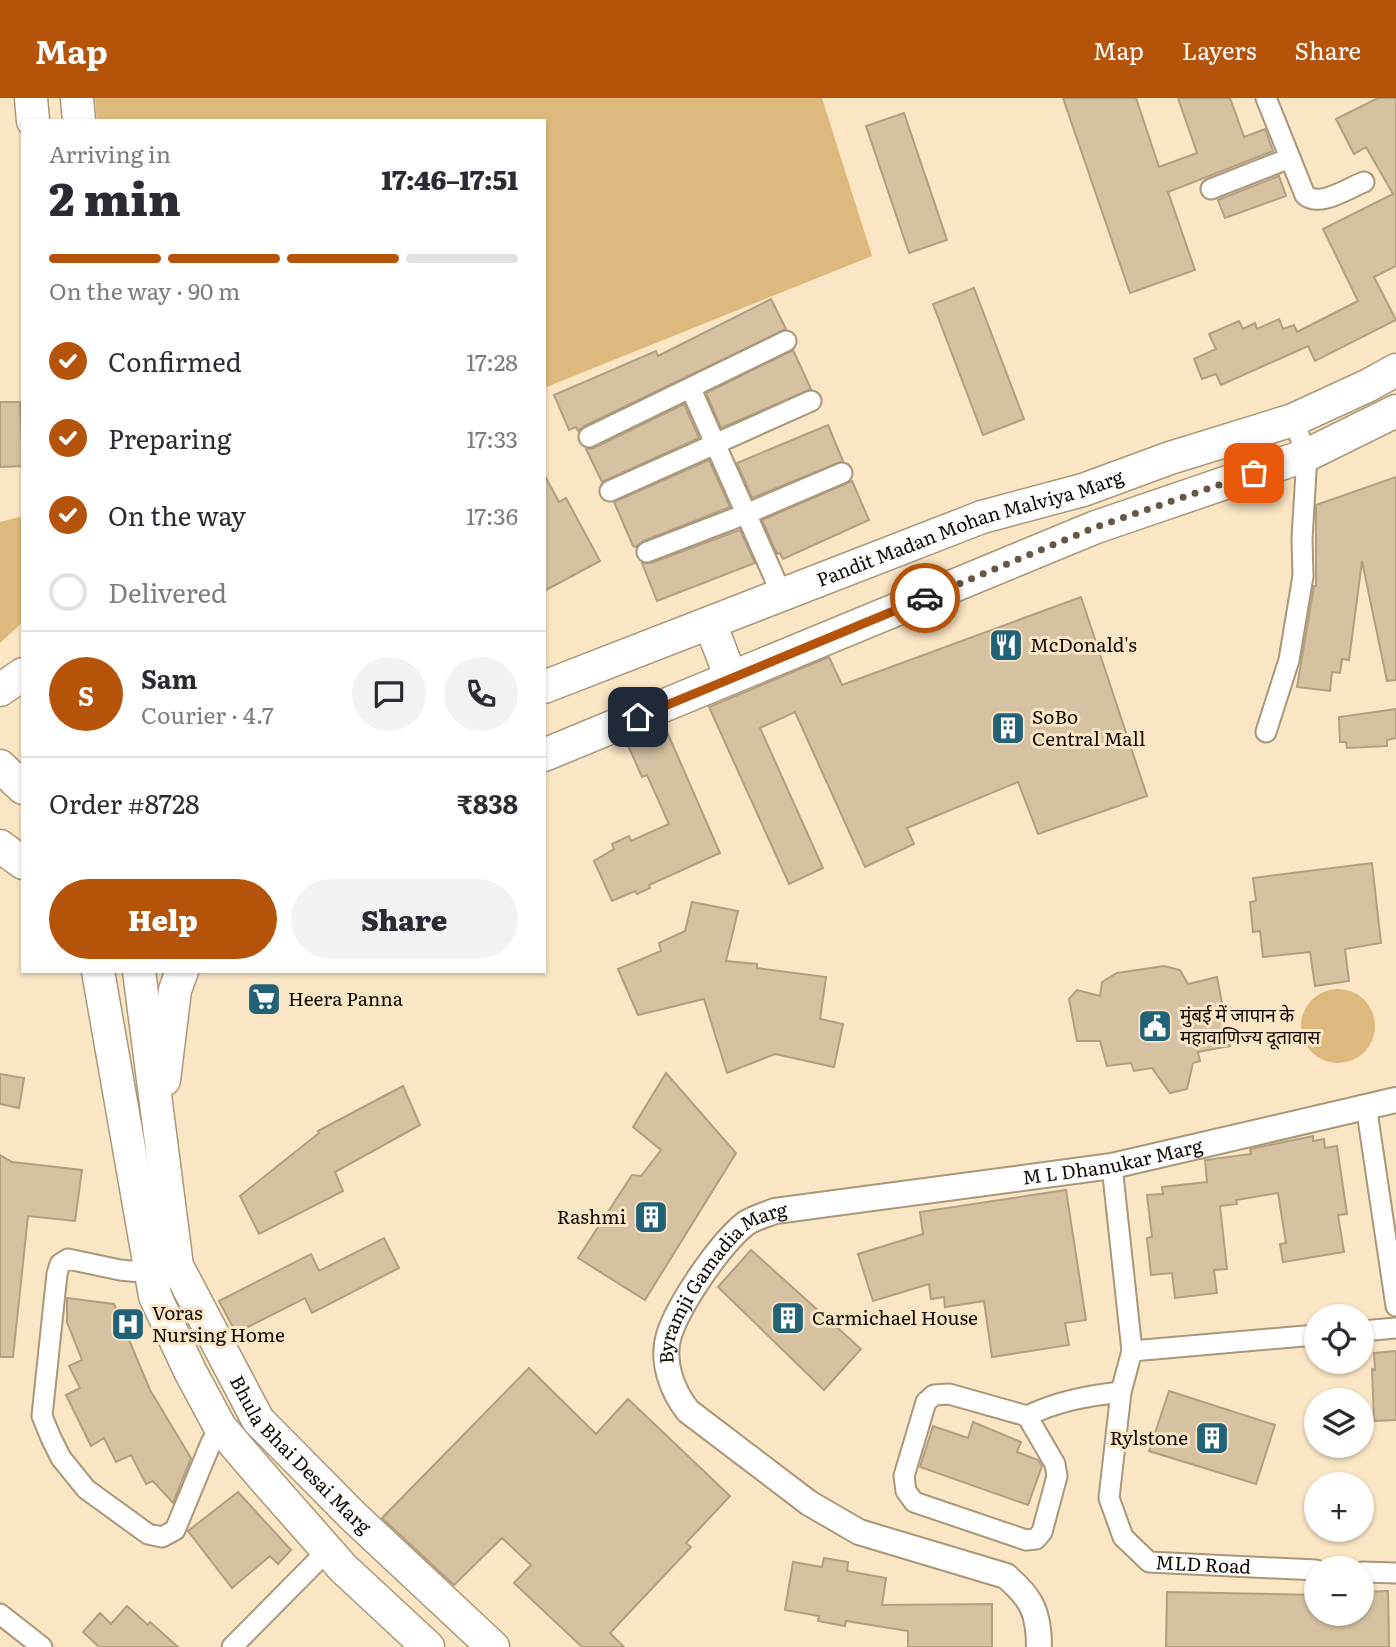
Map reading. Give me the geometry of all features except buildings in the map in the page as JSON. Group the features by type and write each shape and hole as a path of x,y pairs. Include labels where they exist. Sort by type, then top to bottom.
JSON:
{"main road":[{"path":"31,98 33,119"},
{"path":"77,98 79,119"},
{"name":"Pandit Madan Mohan Malviya Marg","path":"546,754 731,678 1090,509 1170,458 1293,419 1396,370"},
{"name":"Pandit Madan Mohan Malviya Marg","path":"546,686 982,517 1090,509 1307,455 1396,411"},
{"path":"710,623 731,678"},
{"path":"0,690 21,675"},
{"path":"0,766 21,786"},
{"path":"0,846 21,862"},
{"name":"Bhula Bhai Desai Marg","path":"97,973 155,1296 190,1371 220,1427 343,1568 428,1647"},
{"name":"Bhula Bhai Desai Marg","path":"139,973 177,1266 258,1420 354,1517 493,1647"},
{"path":"158,1134 175,990 180,973"}],"street":[{"path":"1266,98 1305,195 1309,199 1321,200 1364,181"},
{"path":"1211,189 1290,158"},
{"path":"589,437 786,341"},
{"path":"691,389 782,595"},
{"path":"610,491 811,401"},
{"path":"1266,732 1289,660 1303,576 1302,540 1307,455 1293,419"},
{"path":"647,552 746,514 842,472"},
{"name":"M L Dhanukar Marg","path":"824,1204 1112,1166 1396,1100"},
{"path":"1366,1105 1396,1307"},
{"name":"MLD Road","path":"1112,1166 1132,1351 1121,1392 1109,1498 1123,1537 1149,1562 1304,1569"},
{"name":"Byramji Gamadia Marg","path":"824,1204 775,1211 747,1223 727,1243 693,1288 668,1337 668,1372 679,1399 688,1411 809,1503 859,1532 1006,1576 1024,1591 1034,1608 1039,1647"},
{"path":"151,1273 120,1270 68,1259 60,1264 41,1416 61,1458 86,1489 148,1534 162,1537 175,1530 220,1427"},
{"path":"1374,1330 1396,1328"},
{"path":"1132,1351 1304,1336"},
{"path":"1027,1416 1055,1464 1057,1476 1042,1532 1036,1539 1026,1540 914,1502 906,1491 904,1476 922,1414 926,1402 934,1395 949,1394 1027,1416 1074,1398 1121,1392"},
{"path":"232,1647 327,1551"},
{"path":"1374,1572 1396,1573"},
{"path":"0,1614 42,1647"}],"shaded area":[{"path":"95,98 822,98 872,256 546,387 546,119 97,119"},
{"path":"21,517 21,624 0,643 0,522"},
{"path":"1338,989 1359,995 1369,1005 1375,1026 1369,1047 1359,1057 1338,1063 1317,1057 1307,1047 1301,1026 1307,1005 1317,995"}],"way so far":[{"path":"925,598 1096,527 1254,473"}],"place":[{"name":"McDonald's","path":"1006,645"},
{"name":"SoBo Central Mall","path":"1008,728"},
{"name":"Heera Panna","path":"264,999"},
{"name":"मुंबई में जापान के महावाणिज्य दूतावास","path":"1155,1026"},
{"name":"Rashmi","path":"651,1217"},
{"name":"Carmichael House","path":"788,1318"},
{"name":"Voras Nursing Home","path":"128,1324"},
{"name":"Rylstone","path":"1212,1438"}],"route":[{"path":"638,717 925,598"}]}
